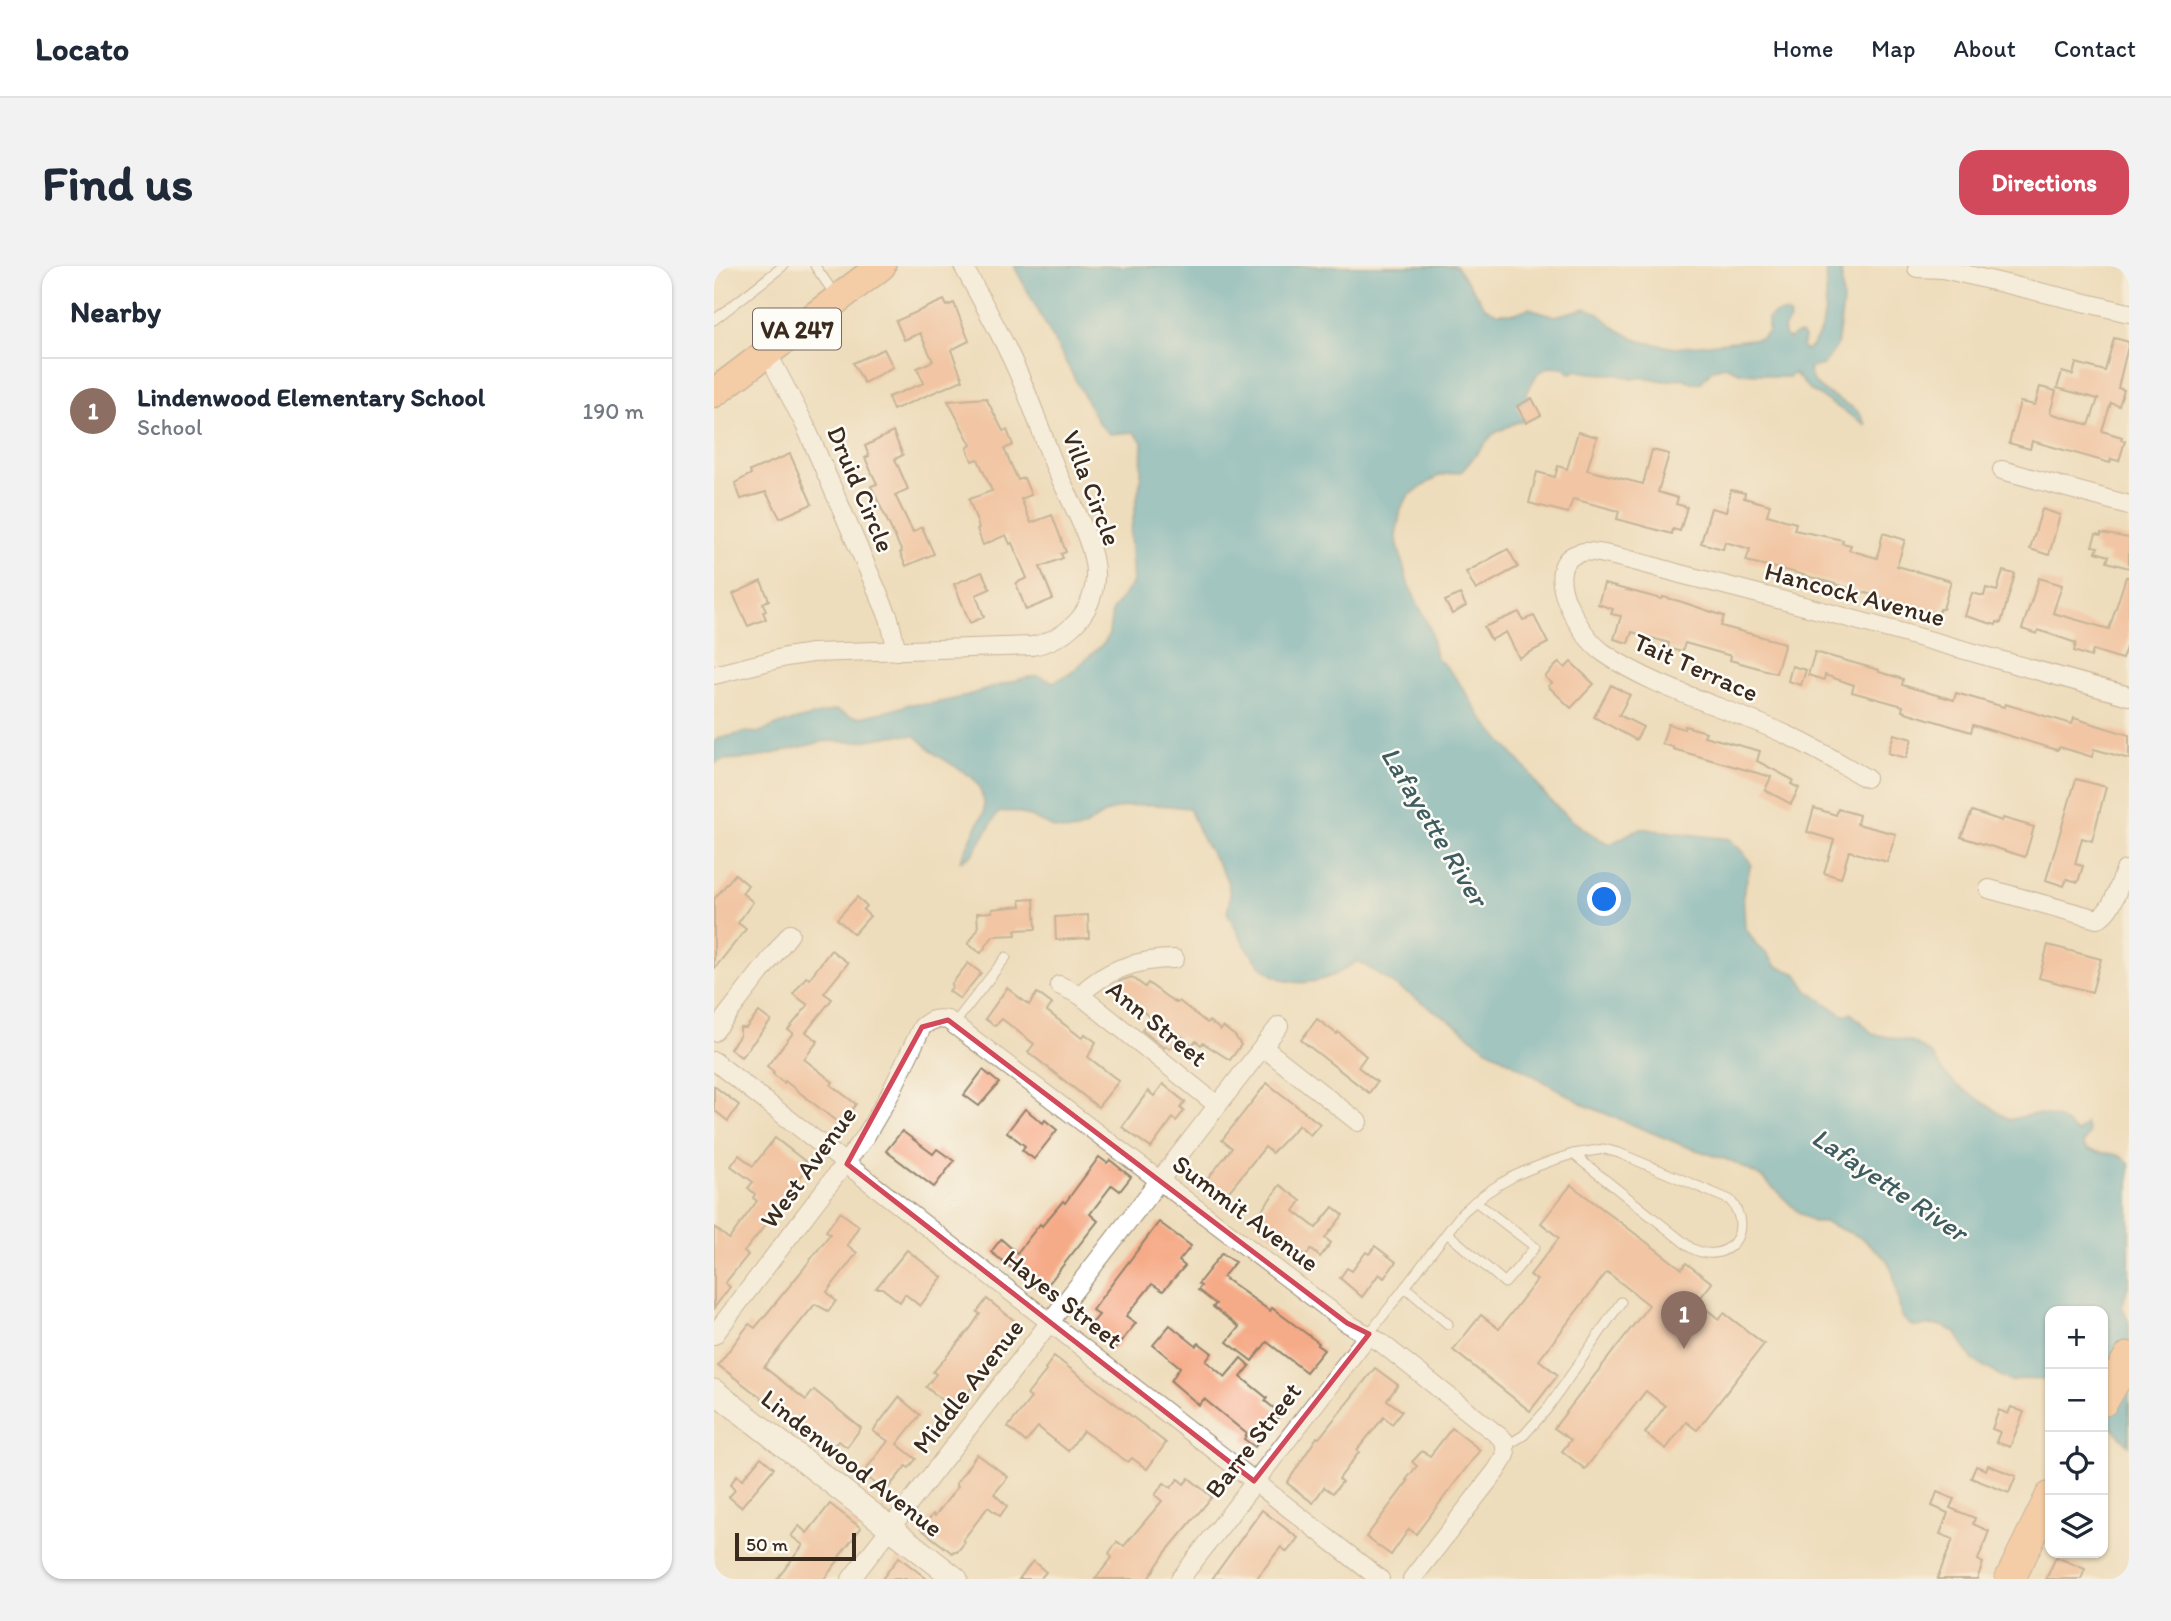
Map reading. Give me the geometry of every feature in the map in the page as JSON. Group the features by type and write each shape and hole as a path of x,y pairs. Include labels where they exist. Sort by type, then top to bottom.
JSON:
{"highway":[{"path":"2108,1393 2129,1357"},
{"path":"2010,1579 2045,1507"}],"main road":[{"name":"VA 247","path":"714,393 881,266"}],"street":[{"name":"Villa Circle","path":"714,675 812,653 1006,648 1047,643 1072,628 1085,610 1093,591 1094,565 1086,537 1025,388 993,320 963,266"},
{"path":"1917,268 1943,269 2129,313"},
{"name":"Druid Circle","path":"767,352 805,425 889,618 897,651"},
{"path":"2001,470 2129,505"},
{"name":"Hancock Avenue","path":"1567,560 1590,551 2129,696"},
{"name":"Tait Terrace","path":"1567,560 1560,575 1560,586 1584,633 1601,651 1644,677 1788,735 1866,778"},
{"path":"1989,889 2097,919 2105,915 2111,906 2128,869"},
{"path":"714,1032 790,934"},
{"name":"Ann Street","path":"1175,960 1152,960 1134,964 1105,975 1080,995 1217,1105"},
{"path":"1059,985 1080,995"},
{"name":"Summit Avenue","path":"930,1020 938,1018 954,1024 1346,1323 1369,1334 1499,1433 1506,1446"},
{"name":"West Avenue","path":"714,1335 847,1164 889,1096 922,1027 930,1020"},
{"name":"Middle Avenue","path":"851,1579 1279,1026"},
{"path":"1263,1047 1358,1122"},
{"name":"Hayes Street","path":"714,1061 1380,1579"},
{"name":"Barre Street","path":"1180,1579 1369,1334"},
{"name":"Lindenwood Avenue","path":"714,1391 956,1579"},
{"path":"1412,1579 1499,1465 1506,1455 1506,1446"}],"lane":[{"path":"714,320 783,266"},
{"path":"815,266 838,298"},
{"path":"954,1024 1006,957"},
{"path":"1369,1334 1475,1201 1515,1174 1573,1154 1592,1150 1619,1153 1730,1200 1740,1216 1741,1228 1737,1239 1729,1248 1719,1253 1700,1253 1595,1174 1573,1154"},
{"path":"1447,1233 1504,1283 1512,1274 1535,1247 1475,1201"},
{"path":"1405,1287 1448,1324"},
{"path":"1506,1446 1524,1435 1548,1408 1621,1301"}],"highlighted area":[{"path":"948,1020 1347,1323 1369,1334 1254,1481 847,1164 922,1027"}],"water":[{"name":"Lafayette River","path":"1014,266 1456,266 1485,307 1496,313 1516,313 1529,308 1555,316 1586,308 1598,313 1616,329 1640,341 1675,348 1761,338 1768,332 1768,319 1783,313 1789,315 1790,320 1784,329 1784,336 1789,339 1801,334 1804,338 1802,347 1806,351 1819,334 1825,312 1827,266 1841,266 1843,303 1837,346 1823,365 1809,368 1810,376 1820,388 1857,411 1866,425 1810,390 1794,373 1789,377 1776,377 1742,373 1725,366 1713,369 1700,383 1693,383 1683,378 1665,381 1644,377 1632,379 1577,370 1571,373 1563,368 1549,367 1537,374 1527,392 1529,405 1525,421 1493,434 1462,471 1439,476 1408,496 1401,509 1396,535 1398,545 1408,584 1430,628 1436,658 1455,677 1479,714 1541,790 1572,820 1609,844 1642,829 1729,839 1751,864 1743,894 1745,927 1758,947 1766,952 1776,966 1797,974 1808,991 1843,1015 1851,1013 1873,1034 1913,1042 1932,1055 1942,1071 1955,1084 2010,1120 2030,1115 2046,1115 2062,1121 2077,1133 2085,1124 2089,1133 2083,1144 2086,1149 2113,1154 2129,1163 2129,1282 2122,1307 2129,1323 2129,1445 2108,1423 2108,1306 2045,1306 2045,1380 2022,1379 2011,1382 1973,1360 1955,1332 1943,1326 1916,1327 1908,1324 1901,1315 1893,1273 1887,1260 1862,1238 1824,1222 1813,1222 1797,1211 1763,1178 1734,1162 1687,1147 1587,1106 1484,1047 1452,1022 1358,961 1333,976 1309,982 1292,982 1265,969 1244,944 1227,912 1230,902 1228,884 1201,836 1189,808 1127,806 1103,814 1080,829 1070,831 1052,827 1017,812 998,813 972,855 960,861 984,812 984,801 972,777 935,754 916,736 898,735 854,742 826,741 755,758 722,760 714,764 714,742 717,739 747,732 758,733 777,725 836,710 860,717 909,704 929,704 955,699 1024,678 1038,676 1054,682 1071,673 1105,642 1109,634 1112,611 1133,582 1130,534 1141,479 1142,442 1134,432 1110,434 1099,424"}],"building":[{"path":"944,300 947,306 954,303 969,341 951,350 963,380 893,410 888,397 924,383 917,368 933,361 920,333 904,340 896,321"},
{"path":"2114,338 2129,342 2118,388 2124,390 2119,406 2111,403 2102,431 2122,437 2121,440 2125,441 2119,461 2111,459 2110,463 2032,441 2030,449 2009,443 2020,402 2035,405 2040,387 2056,391 2050,413 2089,425 2098,399 2057,388 2062,372 2073,375 2076,363 2105,371"},
{"path":"884,349 893,367 864,383 853,363"},
{"path":"986,398 1003,431 1007,430 1013,445 1004,449 1018,480 1024,478 1031,495 1021,499 1031,523 1052,515 1066,552 1061,554 1063,558 1040,567 1053,599 1026,610 1016,583 1027,578 1012,543 1010,544 1006,535 983,545 977,529 979,528 969,499 992,491 978,459 972,461 967,448 971,445 948,401"},
{"path":"1532,398 1541,415 1526,423 1517,406"},
{"path":"893,432 903,455 895,459 908,489 895,495 913,532 922,527 934,554 906,566 871,486 877,484 865,458 869,456 865,446"},
{"path":"1578,432 1597,437 1587,470 1643,484 1652,450 1669,454 1658,492 1678,498 1676,504 1687,507 1680,531 1673,529 1672,534 1617,519 1619,511 1573,499 1568,513 1529,503 1537,472 1555,477 1558,466 1567,469"},
{"path":"790,454 812,504 780,518 766,492 741,499 735,483 751,474 750,471"},
{"path":"1731,490 1745,493 1744,498 1770,505 1767,515 1796,523 1794,530 1843,540 1842,543 1851,545 1849,550 1877,558 1883,533 1905,540 1897,566 1951,581 1943,609 1940,609 1938,614 1746,561 1750,549 1725,542 1723,549 1701,543 1711,508 1726,512"},
{"path":"2042,509 2060,515 2049,555 2030,549"},
{"path":"2096,534 2129,538 2129,568 2107,562 2109,556 2096,552 2098,547 2092,546"},
{"path":"1508,549 1518,567 1476,590 1466,572"},
{"path":"2003,571 2015,574 2001,623 1997,622 1996,625 1965,616 1972,593 1984,596 1986,588 1997,591"},
{"path":"982,572 990,589 976,595 984,617 970,623 954,584"},
{"path":"2126,577 2129,577 2129,639 2122,659 2093,650 2091,657 2074,651 2076,643 2038,630 2037,634 2022,629 2039,578 2062,585 2053,613 2109,629"},
{"path":"761,581 769,600 763,603 766,619 748,626 733,594"},
{"path":"1604,584 1679,601 1724,616 1721,626 1785,643 1776,673 1685,643 1682,652 1668,648 1669,643 1632,632 1628,643 1614,639 1621,616 1611,614 1613,609 1598,604"},
{"path":"1460,594 1466,606 1452,614 1445,601"},
{"path":"1519,612 1523,620 1534,616 1548,643 1519,658 1506,632 1491,640 1484,627"},
{"path":"1815,652 1879,670 1903,679 1902,685 1954,700 1956,693 2072,724 2074,718 2129,735 2129,759 2094,749 2092,757 2060,747 2057,750 1973,725 1971,732 1902,711 1903,706 1852,692 1854,685 1825,675 1824,680 1808,675"},
{"path":"1559,662 1565,668 1571,662 1594,684 1571,708 1548,686 1552,683 1545,677"},
{"path":"1792,666 1806,670 1801,685 1788,681"},
{"path":"1611,685 1630,695 1619,715 1643,727 1636,740 1594,717"},
{"path":"1668,724 1706,732 1704,736 1760,751 1757,761 1793,780 1791,784 1799,788 1791,804 1765,790 1771,777 1662,744"},
{"path":"1894,734 1912,739 1906,758 1888,753"},
{"path":"2076,779 2106,787 2092,841 2082,838 2075,864 2083,866 2078,882 2067,879 2064,886 2046,880"},
{"path":"1814,808 1836,815 1838,809 1859,815 1857,824 1896,834 1887,862 1849,851 1841,878 1824,873 1834,840 1807,832"},
{"path":"1972,811 2002,821 2003,818 2034,827 2025,857 1961,837"},
{"path":"735,874 748,885 742,893 753,902 738,923 746,929 714,969 714,899"},
{"path":"857,897 867,906 863,910 870,916 854,934 837,919"},
{"path":"1034,899 1036,929 1015,930 1016,935 993,936 981,953 968,944 978,929 977,913 1021,906 1020,900"},
{"path":"1088,915 1089,938 1056,940 1055,917"},
{"path":"2048,945 2101,959 2092,992 2039,978"},
{"path":"831,950 848,963 824,993 832,999 806,1032 818,1041 804,1059 856,1104 841,1125 785,1081 784,1083 767,1066 793,1033 788,1030 808,1005 793,994 806,977 809,979"},
{"path":"968,963 981,973 960,999 949,991"},
{"path":"1132,977 1145,987 1148,983 1177,1003 1179,1001 1207,1023 1209,1021 1221,1030 1223,1027 1235,1036 1241,1045 1230,1060 1203,1043 1201,1045 1196,1041 1192,1045 1180,1035 1170,1049 1166,1046 1164,1048 1142,1030 1150,1017 1114,989 1120,981"},
{"path":"1007,988 1029,1005 1037,993 1052,1004 1047,1011 1082,1038 1085,1034 1096,1042 1088,1057 1119,1081 1098,1107 1028,1052 1034,1044 1002,1019 995,1026 985,1019"},
{"path":"759,1012 771,1021 741,1057 730,1049 740,1035 740,1028 746,1028"},
{"path":"1317,1019 1337,1034 1338,1032 1366,1056 1358,1067 1377,1082 1369,1093 1301,1040"},
{"path":"983,1070 999,1083 979,1106 964,1095"},
{"path":"1267,1083 1320,1124 1310,1135 1299,1125 1272,1153 1265,1147 1221,1201 1202,1186 1232,1148 1222,1140"},
{"path":"1163,1084 1185,1102 1180,1108 1184,1111 1176,1121 1173,1118 1151,1148 1122,1127 1148,1091 1154,1096"},
{"path":"714,1086 739,1105 728,1121 714,1110"},
{"path":"1025,1109 1057,1130 1034,1159 1022,1150 1025,1146 1007,1132"},
{"path":"902,1131 933,1154 937,1149 954,1161 934,1187 886,1151"},
{"path":"775,1138 810,1165 785,1197 789,1201 777,1217 774,1214 744,1252 748,1255 725,1283 730,1287 714,1308 714,1227 729,1239 757,1201 753,1198 755,1194 748,1188 753,1182 731,1166 739,1155 753,1166"},
{"path":"1099,1157 1107,1163 1110,1160 1131,1177 1120,1191 1112,1185 1090,1214 1098,1221 1042,1292 991,1252 1001,1239 1017,1253 1040,1224 1042,1226 1063,1201 1065,1203"},
{"path":"1280,1185 1301,1201 1294,1211 1316,1228 1333,1207 1343,1215 1325,1238 1331,1243 1320,1257 1311,1249 1306,1256 1254,1221"},
{"path":"1571,1185 1682,1269 1686,1263 1712,1283 1697,1302 1719,1319 1724,1313 1764,1344 1697,1430 1686,1422 1666,1449 1645,1433 1665,1406 1646,1391 1585,1469 1562,1451 1571,1440 1554,1428 1649,1305 1607,1272 1539,1360 1558,1375 1530,1411 1453,1350 1481,1315 1499,1329 1537,1280 1530,1275 1559,1238 1541,1223"},
{"path":"840,1212 859,1226 847,1245 857,1253 827,1292 836,1301 828,1311 815,1304 764,1367 806,1400 814,1390 861,1428 847,1447 838,1441 830,1450 718,1365 749,1324 755,1328 801,1272 830,1234 826,1231"},
{"path":"1159,1222 1191,1246 1179,1261 1185,1266 1163,1291 1152,1284 1126,1316 1136,1323 1115,1349 1088,1328 1099,1315 1092,1310"},
{"path":"1375,1246 1396,1262 1384,1278 1379,1274 1362,1297 1340,1278 1347,1268 1352,1271 1366,1252 1369,1254"},
{"path":"907,1250 942,1277 920,1306 905,1294 900,1302 882,1288 876,1288"},
{"path":"1222,1253 1235,1262 1223,1277 1270,1311 1272,1308 1319,1343 1317,1345 1324,1350 1306,1372 1267,1342 1252,1361 1227,1342 1239,1327 1213,1307 1216,1304 1198,1290 1201,1286 1198,1284"},
{"path":"987,1299 1016,1322 994,1354 997,1356 954,1410 926,1387 936,1374 933,1372 970,1329 980,1314 977,1312"},
{"path":"1170,1325 1196,1346 1199,1343 1212,1353 1206,1361 1225,1377 1241,1358 1250,1366 1241,1377 1267,1398 1265,1401 1281,1414 1255,1447 1244,1439 1247,1434 1204,1399 1199,1405 1171,1381 1180,1367 1153,1345"},
{"path":"1054,1356 1166,1443 1147,1469 1132,1458 1128,1462 1083,1431 1068,1451 1038,1427 1026,1442 1008,1427 1031,1398 1027,1395"},
{"path":"1375,1368 1398,1385 1387,1400 1402,1411 1392,1424 1384,1417 1357,1450 1359,1452 1339,1479 1342,1482 1333,1493 1324,1487 1313,1503 1287,1483 1317,1437 1319,1438"},
{"path":"899,1397 920,1415 897,1444 916,1459 909,1468 906,1466 885,1492 863,1473 888,1441 873,1431"},
{"path":"2011,1407 2024,1412 2010,1447 1996,1442 2000,1432 1992,1429 1999,1410 2008,1414"},
{"path":"1452,1428 1480,1450 1416,1534 1409,1529 1391,1555 1366,1537 1408,1481 1406,1480 1417,1466 1412,1462 1422,1451 1430,1456"},
{"path":"977,1454 1008,1477 994,1494 1007,1506 1000,1516 988,1507 963,1540 965,1542 957,1552 952,1553 921,1529 933,1514 935,1516 958,1486 956,1484"},
{"path":"761,1457 774,1468 741,1507 729,1497 735,1490 730,1485 737,1475 742,1480"},
{"path":"1988,1465 2016,1476 2009,1493 1971,1478 1976,1466 1986,1470"},
{"path":"1189,1478 1212,1497 1165,1553 1148,1579 1095,1579 1112,1558 1109,1553 1117,1542 1124,1546 1162,1501 1155,1495 1164,1483 1171,1488 1178,1479 1184,1484"},
{"path":"1937,1492 1954,1499 1950,1508 1975,1518 1973,1524 1989,1531 1978,1560 1983,1563 1977,1579 1937,1579 1953,1539 1940,1534 1948,1513 1932,1506"},
{"path":"830,1504 861,1528 840,1558 824,1579 777,1579 803,1545 791,1536 799,1526 807,1533"},
{"path":"1262,1510 1298,1538 1287,1552 1281,1547 1256,1579 1212,1579"},
{"path":"899,1557 927,1579 882,1579"},
{"path":"2056,1558 2085,1569 2081,1579 2046,1579"},
{"path":"1033,1561 1046,1572 1040,1579 1019,1579"}],"place":[{"name":"Lindenwood Elementary School","path":"1684,1349"}]}
